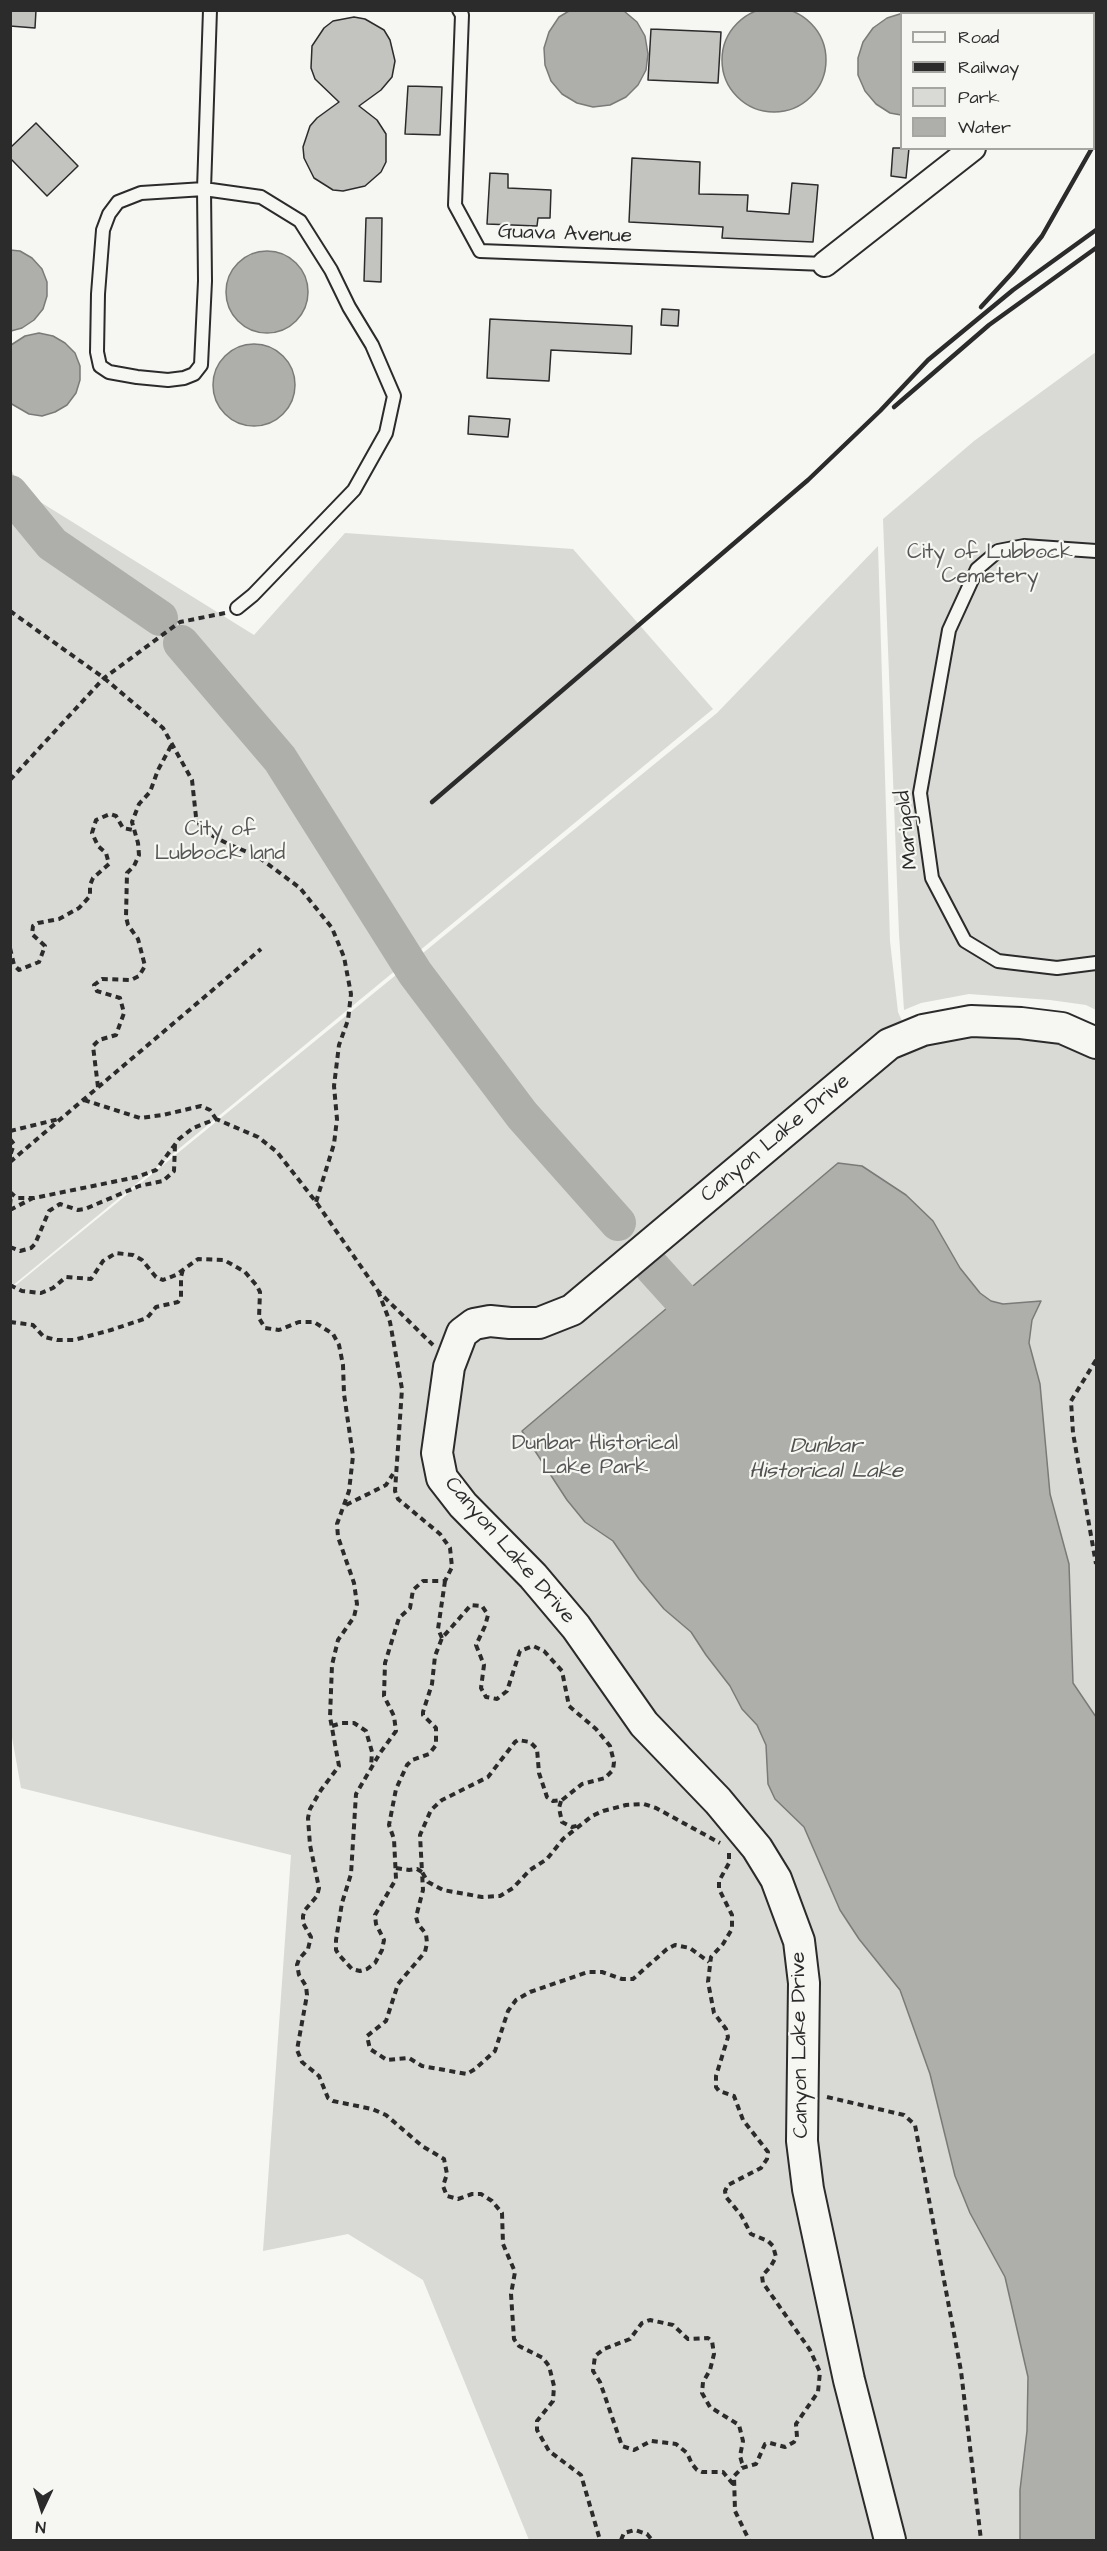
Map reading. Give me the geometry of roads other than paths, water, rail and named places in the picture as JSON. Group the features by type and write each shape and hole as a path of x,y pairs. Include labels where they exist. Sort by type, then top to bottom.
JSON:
{"street":[{"path":"825,264 970,150"},
{"name":"Canyon Lake Drive","path":"890,2541 849,2380 815,2230 802,2142 804,1983 799,1941 776,1879 757,1848 718,1801 644,1724 576,1627 533,1575 463,1505 442,1478 437,1453 449,1367 462,1333 474,1324 490,1321 539,1323 572,1310 889,1044 904,1036 947,1024 991,1022 1062,1028 1096,1042"}],"lane":[{"path":"210,10 204,189 205,281 201,365 194,374 168,380 109,372 99,366 97,352 98,294 103,230 109,214 118,202 141,193 204,189 261,196 300,221 331,270 349,307 372,345 394,396 386,433 354,490 253,595 237,608"},
{"name":"Guava Avenue","path":"459,10 462,15 455,205 480,251 825,264"},
{"name":"Marigold","path":"1096,551 1024,546 998,551 977,569 949,630 920,793 932,879 965,941 998,961 1057,968 1096,963"}],"water":[{"path":"774,8 794,12 803,17 817,31 822,40 826,60 822,80 817,89 803,103 794,108 774,112 754,108 745,103 731,89 726,80 722,60 726,40 731,31 745,17 754,12"},
{"path":"569,11 624,11 637,22 645,36 648,54 646,70 638,85 626,97 610,105 593,107 577,103 562,94 551,81 545,65 544,48 549,32 559,17"},
{"path":"900,14 900,115 890,113 876,104 865,91 858,75 858,58 863,42 873,28 887,18"},
{"path":"10,250 20,251 32,258 42,269 47,282 47,296 43,309 34,320 22,328 11,331"},
{"path":"267,251 283,254 296,263 305,276 308,292 305,308 296,321 283,330 267,333 251,330 238,321 229,308 226,292 229,276 238,263 251,254"},
{"path":"39,333 53,336 65,343 75,353 80,366 80,380 76,393 67,405 42,416 29,414 10,403 11,345 25,336"},
{"path":"254,344 270,347 283,356 292,369 295,385 292,401 283,414 270,423 254,426 238,423 225,414 216,401 213,385 216,369 225,356 238,347"},
{"name":"Dunbar Historical Lake","path":"838,1163 862,1166 906,1195 933,1221 960,1268 980,1293 991,1301 1003,1304 1041,1301 1032,1320 1029,1343 1040,1384 1050,1494 1069,1564 1073,1683 1096,1717 1096,2540 1020,2540 1020,2490 1027,2431 1028,2377 1005,2277 970,2213 955,2176 930,2074 900,1990 859,1939 840,1910 804,1827 775,1799 768,1784 766,1745 757,1725 742,1709 730,1686 691,1632 664,1609 639,1579 613,1541 585,1522 567,1500 522,1431"}],"waterway":[{"path":"10,493 52,544 160,618"},
{"path":"181,643 280,759 415,973 522,1115 618,1223"},
{"path":"652,1267 680,1298 716,1331"}],"railway":[{"path":"981,307 1042,236 1091,150"},
{"path":"432,802 808,480 880,411 928,360 1013,290 1096,230"},
{"path":"894,407 989,325 1096,248"}],"park label":[{"name":"City of Lubbock Cemetery","path":"990,566"},
{"name":"City of Lubbock land","path":"220,843"},
{"name":"Dunbar Historical Lake Park","path":"595,1457"}]}
